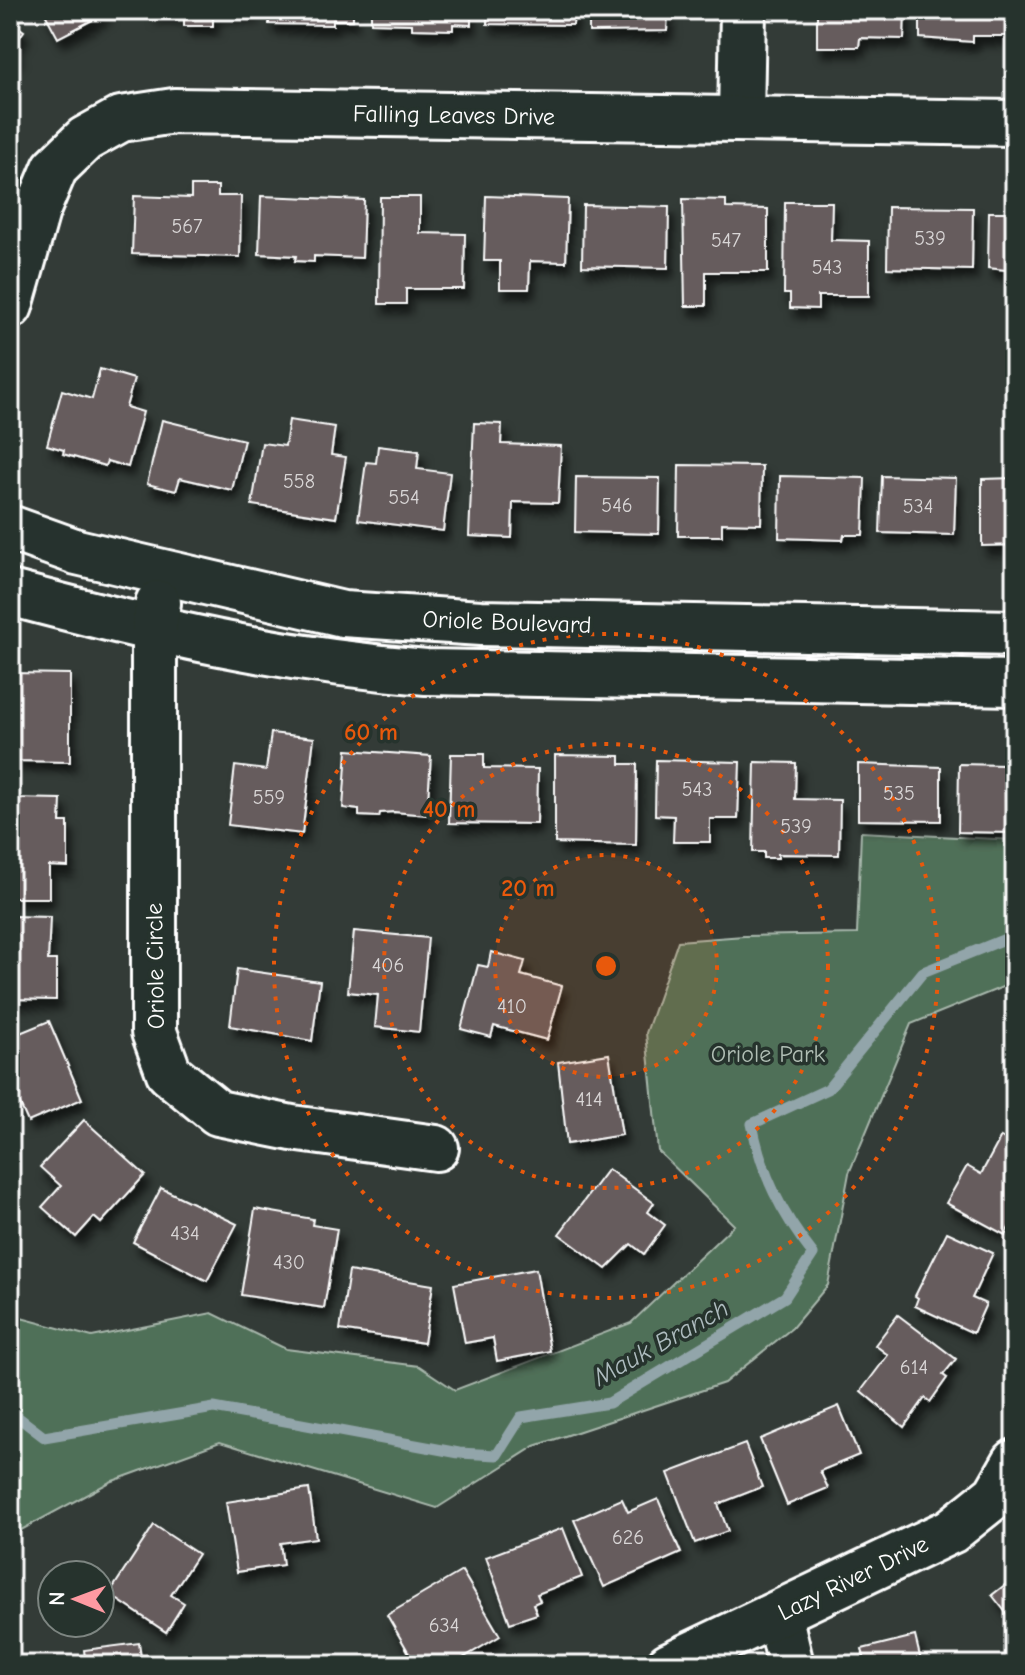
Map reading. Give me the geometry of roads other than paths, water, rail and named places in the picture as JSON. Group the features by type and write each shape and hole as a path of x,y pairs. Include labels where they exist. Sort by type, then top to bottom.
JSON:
{"street":[{"path":"741,118 743,10"},
{"name":"Falling Leaves Drive","path":"10,306 37,211 55,168 85,139 121,119 174,111 1015,123"},
{"name":"Oriole Boulevard","path":"10,528 77,552 343,614 481,623 1015,633"},
{"name":"Oriole Circle","path":"164,573 154,631 154,1032 169,1073 218,1113 292,1128 436,1148"},
{"name":"Oriole Boulevard","path":"10,593 154,631 260,653 426,672 1015,683"},
{"name":"Lazy River Drive","path":"669,1665 951,1531 996,1495 1015,1462"},
{"path":"779,1614 791,1665"}],"waterway":[{"name":"Mauk Branch","path":"10,1411 44,1437 214,1408 459,1453 497,1455 521,1417 609,1403 785,1297 813,1254 774,1193 752,1124 828,1089 923,972 1015,935"}],"park label":[{"name":"Oriole Park","path":"768,1054"}]}
